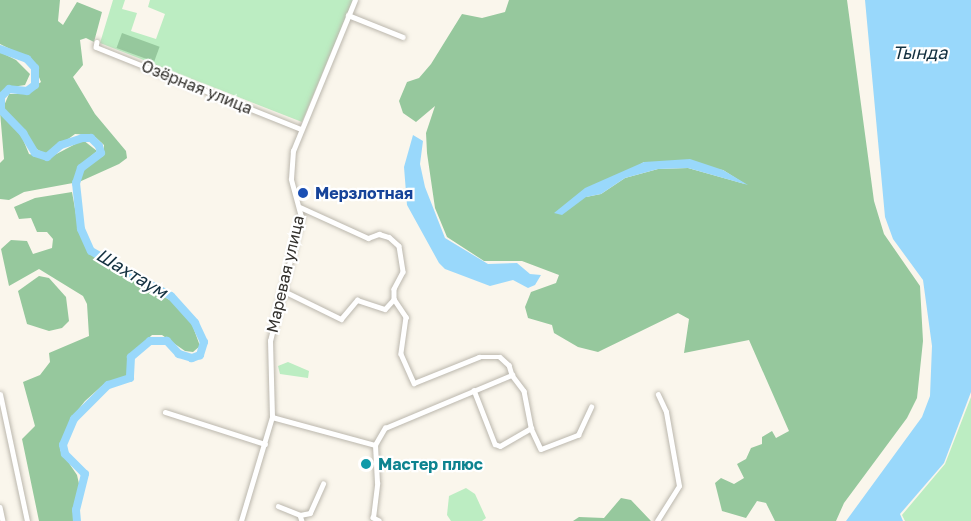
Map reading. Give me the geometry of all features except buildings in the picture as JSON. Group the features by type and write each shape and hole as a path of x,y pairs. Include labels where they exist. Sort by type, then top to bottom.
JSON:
{"street":[{"name":"Маревая улица","path":"241,521 272,417 270,341 301,217 291,179 293,151 355,0"},
{"path":"348,15 403,37"},
{"name":"Озёрная улица","path":"97,42 96,46 301,129"},
{"path":"300,207 368,238 379,234 389,237 399,246 403,272 394,289 394,299 406,317 401,354 414,383 479,357 500,357 509,365 512,375 524,391 531,428 541,449 578,435 591,407"},
{"path":"282,290 341,319 357,300 385,309 394,299"},
{"path":"379,521 373,518 377,483 375,445 386,428 512,375"},
{"path":"474,390 495,444 500,446 531,428"},
{"path":"0,394 27,521"},
{"path":"657,521 679,486 666,412 658,395"},
{"path":"165,411 265,444"},
{"path":"272,417 375,445"},
{"path":"278,506 301,518 310,513 323,484"},
{"path":"0,507 3,521"}],"green space":[{"path":"0,0 60,0 58,21 63,25 77,2 102,12 94,42 86,38 80,40 83,65 73,77 95,114 126,151 127,158 79,182 84,168 103,156 104,145 93,135 75,134 49,153 43,153 29,144 24,132 6,115 3,108 9,94 24,94 41,82 32,60 0,44"},
{"path":"113,0 125,0 122,9 137,13 131,31 156,39 165,14 148,7 150,0 353,0 302,122 100,43"},
{"path":"509,0 847,0 874,201 884,234 920,286 923,341 917,398 907,418 844,503 836,521 775,521 766,503 757,501 746,518 722,511 715,483 721,478 734,484 744,478 737,464 746,459 751,448 762,444 762,437 772,431 776,438 789,431 749,340 684,353 689,319 678,313 598,352 578,347 554,333 552,325 528,318 525,307 531,292 556,283 559,275 522,261 484,261 447,237 435,208 427,153 426,133 435,106 416,122 403,113 399,101 407,82 419,78 431,64 462,14 482,18 505,12","holes":["644,162 723,170 745,184 688,168 658,169 625,178 601,194 586,197"]},
{"path":"122,33 160,47 154,62 117,48"},
{"path":"0,52 16,60 30,74 25,85 6,88 0,96"},
{"path":"0,112 22,137 29,154 47,159 83,140 97,151 78,167 73,183 24,192 9,200 0,199 0,163 4,159"},
{"path":"72,192 79,231 90,253 178,305 192,324 200,346 193,352 185,351 162,335 152,335 130,355 127,376 104,384 85,401 70,420 60,450 77,475 80,488 74,521 39,521 22,439 35,426 23,382 40,375 50,362 49,353 89,336 87,304 83,296 39,269 9,286 1,249 11,240 27,241 33,254 52,248 53,239 47,232 37,232 31,218 19,219 14,207 35,198"},
{"path":"39,276 49,278 66,297 69,321 62,328 49,331 27,324 18,291"},
{"path":"288,362 309,371 308,378 280,374 278,366"},
{"path":"971,397 971,521 905,521 902,515 945,464"},
{"path":"466,488 475,494 486,518 482,521 451,521 447,515 449,496"},
{"path":"621,498 631,500 651,521 573,521 579,517 604,518"}],"water":[{"name":"Тында","path":"865,0 971,0 971,392 944,463 900,514 903,521 846,521 922,417 930,396 932,346 923,280 893,239 885,217"},
{"path":"413,135 423,141 420,164 425,187 445,238 488,264 517,263 530,274 541,275 535,285 528,288 513,280 490,286 445,269 439,263 407,205 404,167"},
{"path":"690,159 723,170 748,185 688,168 658,169 625,178 601,194 586,197 562,215 554,213 585,188 644,162"}],"waterway":[{"name":"Шахтаум","path":"0,49 27,59 35,68 35,85 27,91 9,89 1,97 1,110 23,133 35,153 47,157 61,145 82,138 91,138 99,146 101,153 81,168 76,183 81,229 91,251 171,296 195,323 204,342 200,355 192,358 179,354 167,341 150,341 131,357 130,378 108,385 74,419 63,445 65,454 85,474 76,510 77,521"}],"place":[{"name":"Мерзлотная","path":"303,193"},
{"name":"Мастер плюс","path":"366,464"}]}
